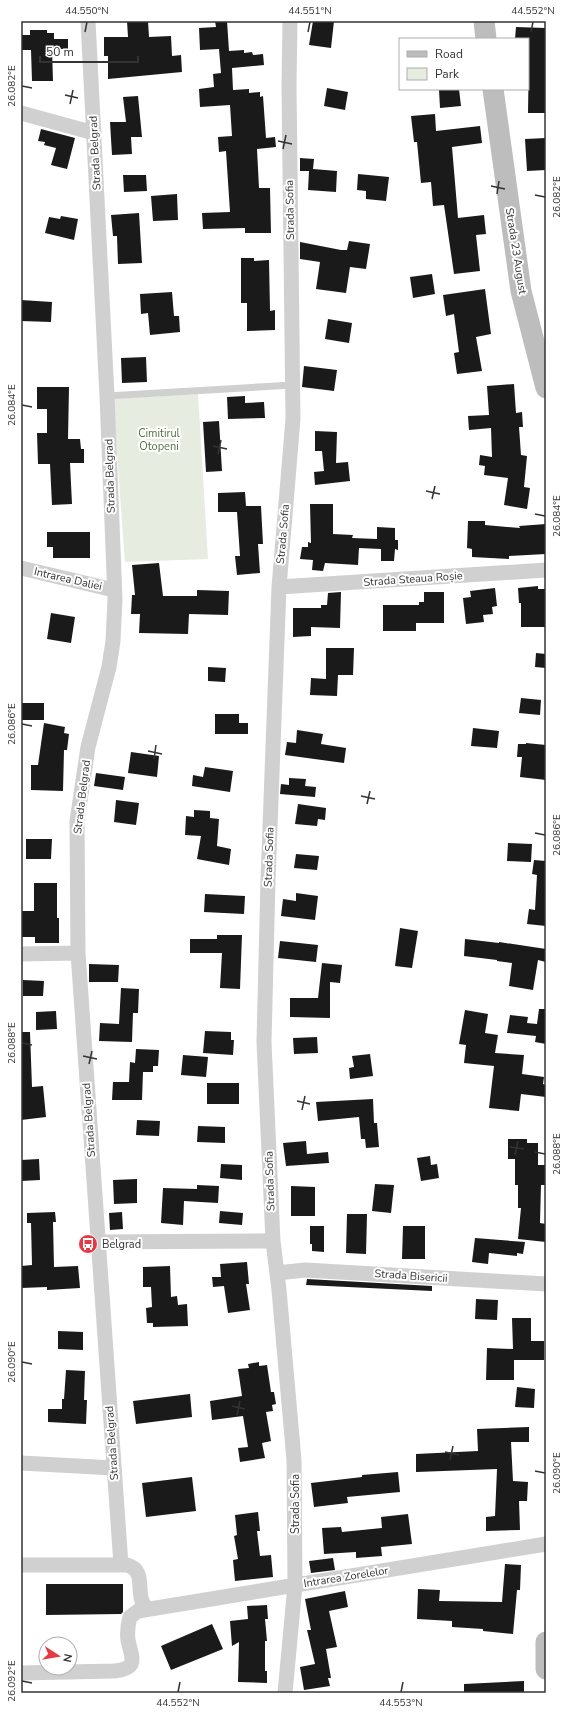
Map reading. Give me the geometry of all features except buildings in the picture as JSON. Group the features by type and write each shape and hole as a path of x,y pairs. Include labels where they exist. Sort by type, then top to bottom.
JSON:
{"main road":[{"path":"484,21 486,38"},
{"name":"Strada 23 August","path":"493,90 522,291 546,388"},
{"path":"546,1642 546,1668"}],"street":[{"name":"Strada Belgrad","path":"88,21 107,396 114,590 113,641 109,667 88,747 77,821 78,953 121,1565"},
{"name":"Strada Sofia","path":"285,1693 295,1585 293,1437 273,1241 264,1042 268,880 279,587 293,419 289,86 290,21"},
{"path":"21,113 94,133"},
{"name":"Intrarea Daliei","path":"21,568 114,590"},
{"name":"Strada Steaua Roșie","path":"279,587 546,570"},
{"path":"21,954 78,953"},
{"path":"98,1242 273,1241"},
{"name":"Strada Bisericii","path":"277,1272 304,1270 546,1284"},
{"path":"21,1463 114,1468"},
{"name":"Intrarea Zorelelor","path":"146,1609 546,1544"},
{"path":"21,1565 121,1565 133,1567 137,1570 142,1600 146,1609 138,1611 130,1617 128,1638 133,1656 131,1666 128,1669 114,1671 21,1673"}],"lane":[{"path":"107,396 293,385"}],"green space":[{"name":"Cimitirul Otopeni","path":"198,394 208,559 125,562 113,399"}],"place":[{"name":"Belgrad","path":"88,1244"}]}
